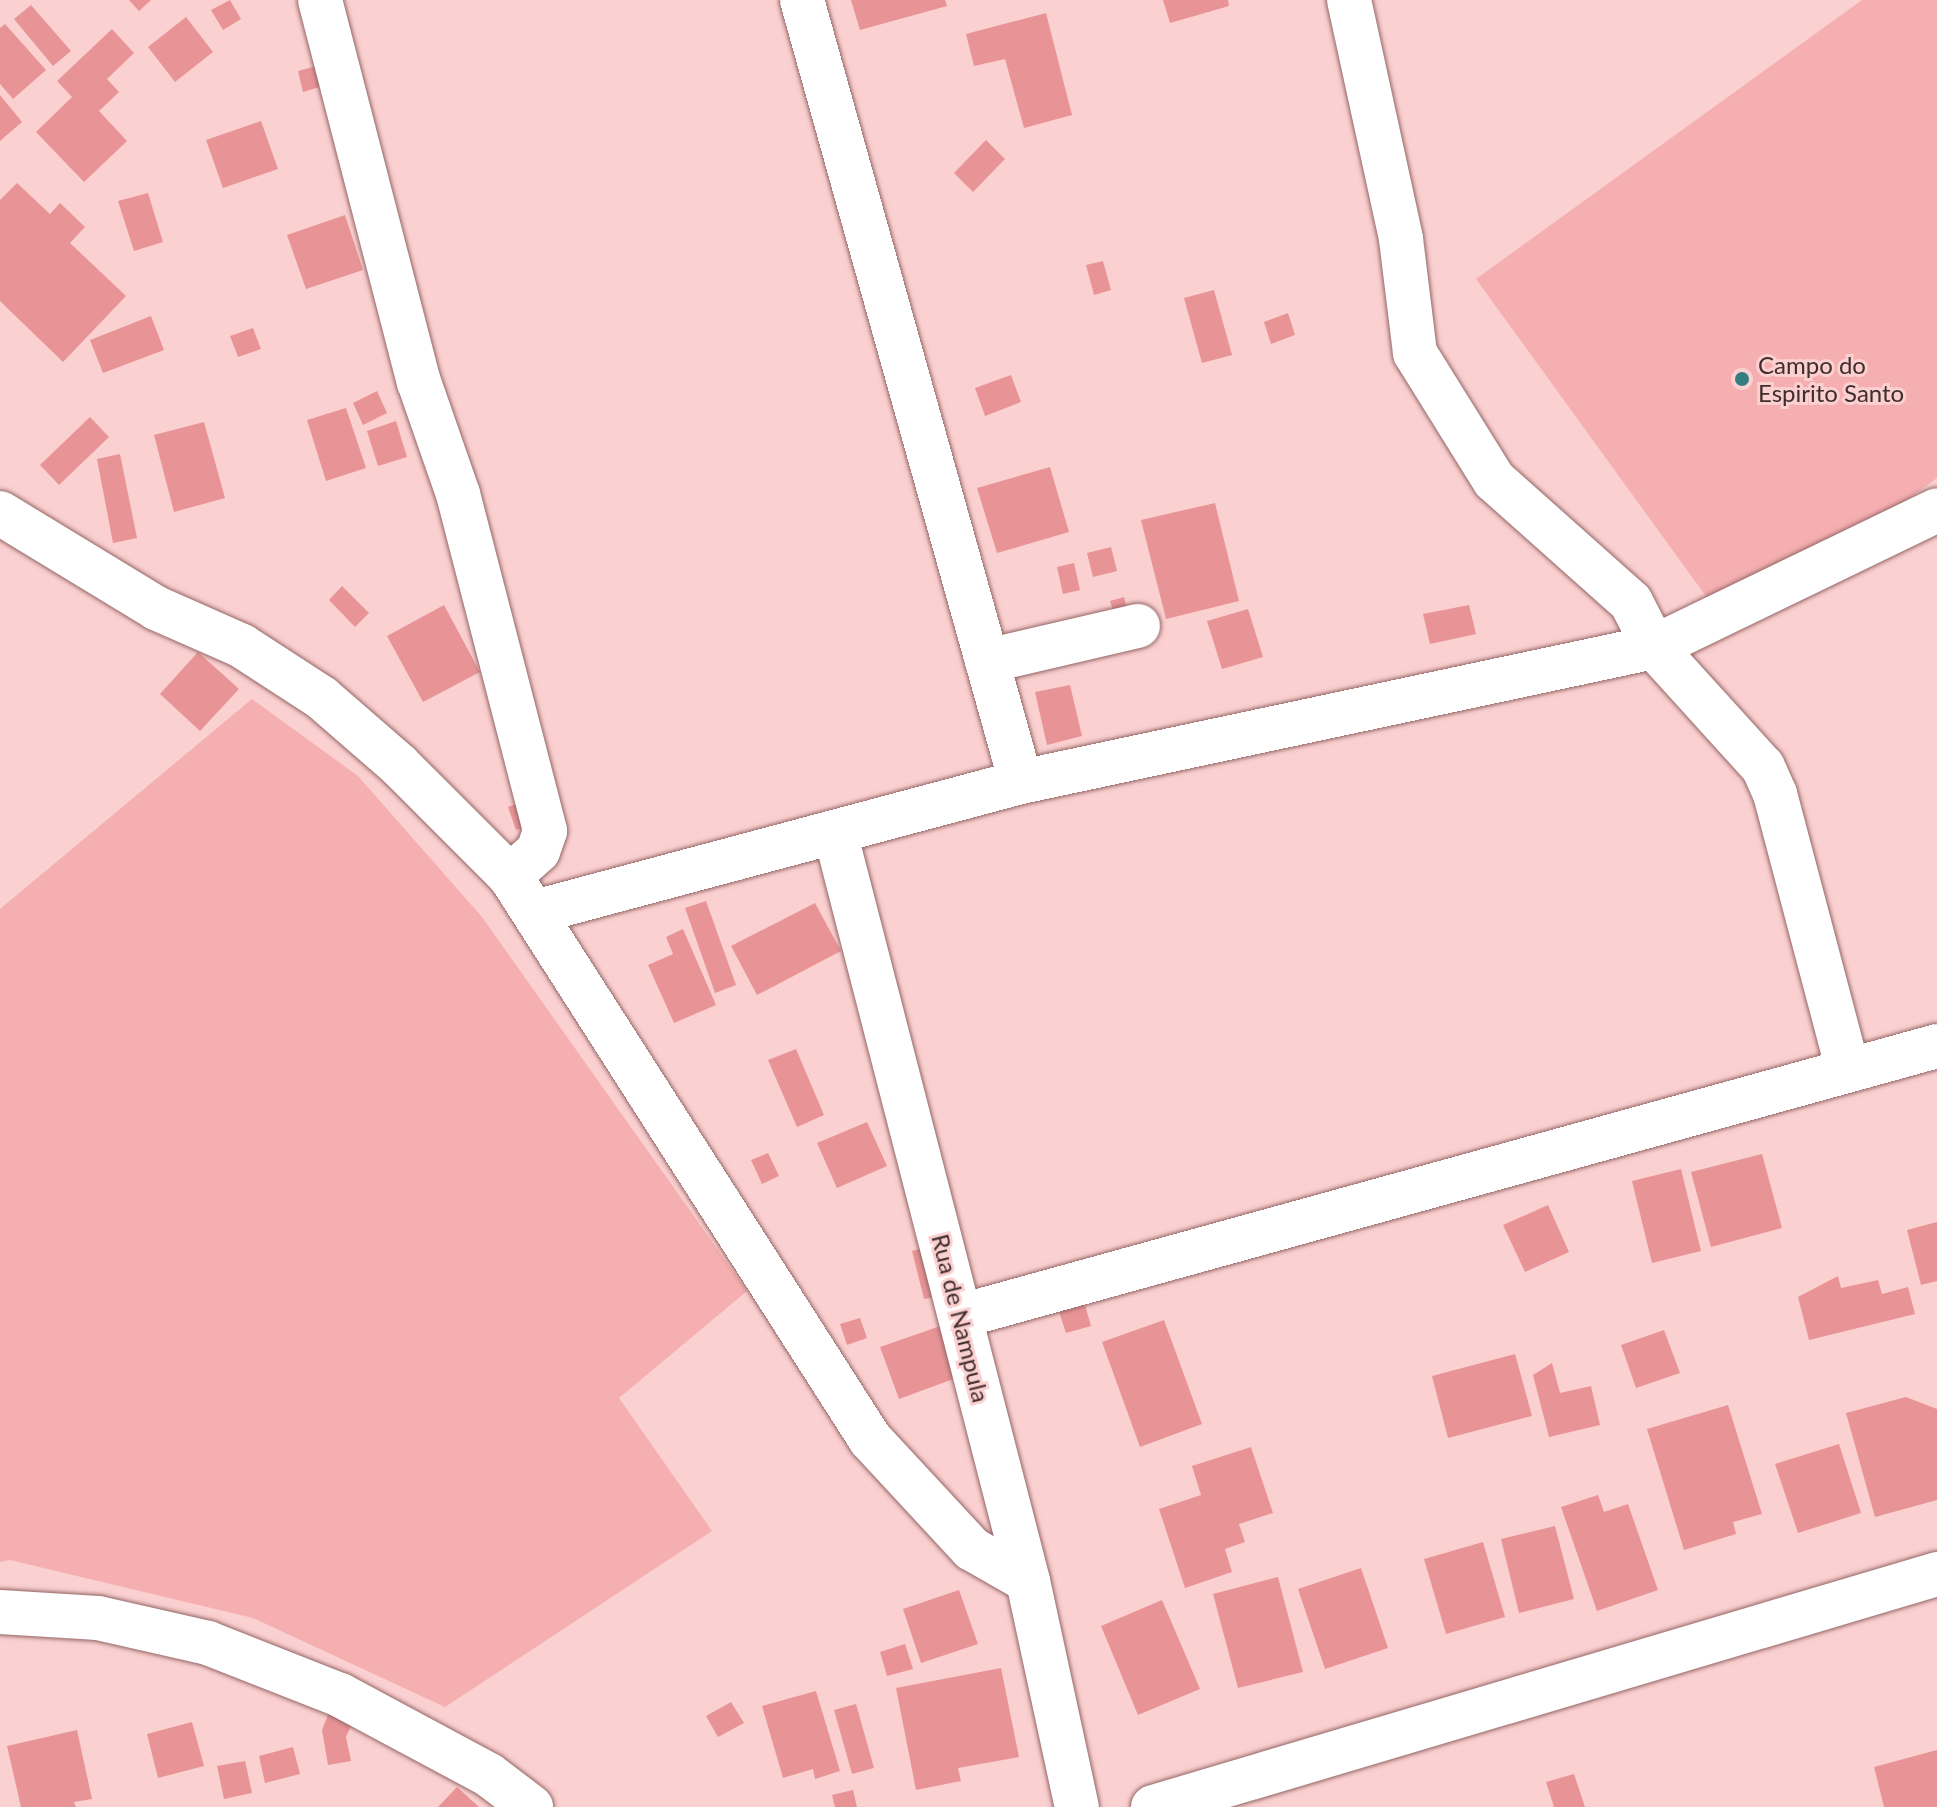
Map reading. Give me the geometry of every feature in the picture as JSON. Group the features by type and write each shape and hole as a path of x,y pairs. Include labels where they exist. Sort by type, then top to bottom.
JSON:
{"street":[{"path":"320,0 419,382 458,494 545,831 538,851 510,876"},
{"path":"802,0 1021,782"},
{"path":"1349,0 1401,239 1415,353 1494,480 1631,602 1654,647 1763,767 1848,1070"},
{"path":"535,912 1021,782 1654,647 1937,510"},
{"path":"0,513 156,608 242,646 322,698 399,765 510,876 870,1439 972,1549 1028,1581"},
{"path":"987,661 1138,626"},
{"name":"Rua de Nampula","path":"835,832 1028,1581 1077,1807"},
{"path":"961,1316 1937,1046"},
{"path":"1153,1807 1937,1574"},
{"path":"0,1612 98,1618 208,1643 340,1695 489,1775 531,1807"}],"shaded area":[{"name":"Campo do Espirito Santo","path":"1862,0 1937,0 1937,478 1729,628 1476,279"},
{"path":"252,699 358,776 482,917 747,1291 619,1398 712,1531 445,1707 253,1618 10,1560 0,1562 0,909"}],"building":[{"path":"129,0 151,0 139,11"},
{"path":"230,0 241,19 223,30 211,10"},
{"path":"851,0 945,0 947,6 860,30"},
{"path":"1163,0 1228,0 1229,6 1170,23"},
{"path":"31,5 71,51 53,66 14,19"},
{"path":"1046,13 1072,115 1024,128 1005,59 974,66 966,34"},
{"path":"186,17 213,52 175,82 148,47"},
{"path":"5,24 46,70 13,99 0,84 0,28"},
{"path":"112,29 134,53 107,79 119,92 99,111 127,141 84,182 36,132 72,97 57,81"},
{"path":"320,65 326,85 303,92 298,71"},
{"path":"0,95 22,122 0,141"},
{"path":"261,121 278,169 223,188 206,140"},
{"path":"986,140 1005,159 973,192 954,173"},
{"path":"17,183 50,214 60,203 85,227 70,243 126,296 63,362 0,301 0,200"},
{"path":"148,193 163,242 134,251 118,201"},
{"path":"345,215 363,270 306,289 287,235"},
{"path":"1103,261 1111,290 1094,295 1086,265"},
{"path":"1214,290 1232,355 1202,363 1184,298"},
{"path":"1288,313 1295,335 1271,344 1264,322"},
{"path":"151,316 164,350 103,373 90,340"},
{"path":"253,328 261,349 238,357 230,336"},
{"path":"1011,375 1021,402 985,416 975,388"},
{"path":"377,391 387,413 363,425 353,403"},
{"path":"346,408 366,468 326,481 307,420"},
{"path":"90,417 109,437 59,485 40,465"},
{"path":"396,421 407,457 378,466 367,431"},
{"path":"204,422 225,498 174,512 154,435"},
{"path":"120,454 137,538 113,543 97,459"},
{"path":"1050,467 1069,532 997,553 977,488"},
{"path":"1215,503 1239,601 1166,619 1141,520"},
{"path":"1111,547 1117,571 1093,577 1087,553"},
{"path":"1074,563 1080,590 1063,594 1057,567"},
{"path":"342,586 369,613 355,627 329,600"},
{"path":"1124,597 1128,613 1115,617 1110,601"},
{"path":"444,605 480,672 423,702 387,636"},
{"path":"1469,605 1476,634 1430,644 1423,614"},
{"path":"1248,609 1263,657 1222,669 1207,621"},
{"path":"198,652 239,689 200,731 160,694"},
{"path":"1070,685 1082,736 1047,745 1035,692"},
{"path":"525,801 533,825 516,830 508,807"},
{"path":"706,901 736,985 715,993 685,908"},
{"path":"815,903 841,951 757,995 731,946"},
{"path":"683,929 716,1005 674,1023 648,965 673,954 666,937"},
{"path":"796,1049 824,1115 797,1127 768,1060"},
{"path":"867,1122 887,1166 837,1188 817,1143"},
{"path":"768,1153 779,1176 762,1184 751,1160"},
{"path":"1762,1154 1782,1228 1711,1247 1691,1172"},
{"path":"1681,1169 1701,1251 1652,1263 1632,1181"},
{"path":"1548,1205 1569,1252 1525,1272 1503,1225"},
{"path":"1937,1222 1937,1281 1921,1285 1907,1230"},
{"path":"928,1247 941,1296 924,1299 912,1251"},
{"path":"1838,1276 1841,1288 1878,1280 1882,1294 1908,1287 1915,1314 1809,1340 1798,1297"},
{"path":"1083,1298 1091,1326 1066,1333 1057,1306"},
{"path":"860,1318 867,1338 847,1345 840,1324"},
{"path":"1164,1320 1202,1424 1140,1447 1102,1342"},
{"path":"949,1323 967,1374 899,1399 880,1347"},
{"path":"1664,1330 1680,1373 1636,1388 1621,1345"},
{"path":"1515,1354 1532,1416 1448,1438 1432,1376"},
{"path":"1552,1363 1560,1393 1591,1386 1600,1425 1549,1437 1533,1375"},
{"path":"1906,1397 1937,1409 1937,1500 1875,1517 1846,1413"},
{"path":"1728,1405 1762,1514 1733,1522 1736,1534 1684,1550 1647,1429"},
{"path":"1839,1444 1861,1513 1798,1533 1775,1464"},
{"path":"1251,1447 1273,1513 1239,1524 1245,1542 1225,1549 1232,1572 1185,1588 1159,1509 1201,1495 1192,1466"},
{"path":"1598,1495 1604,1512 1628,1504 1658,1590 1597,1611 1561,1507"},
{"path":"1555,1526 1574,1599 1519,1613 1501,1539"},
{"path":"1483,1542 1505,1617 1446,1634 1424,1559"},
{"path":"1361,1568 1388,1648 1325,1669 1298,1589"},
{"path":"1278,1577 1303,1672 1238,1688 1213,1594"},
{"path":"959,1590 978,1644 921,1663 903,1609"},
{"path":"1162,1600 1200,1689 1138,1715 1101,1626"},
{"path":"905,1644 913,1669 887,1676 880,1652"},
{"path":"1001,1668 1019,1757 958,1768 961,1781 916,1790 896,1688"},
{"path":"816,1691 840,1771 815,1779 813,1769 783,1778 762,1706"},
{"path":"731,1702 744,1723 718,1737 706,1716"},
{"path":"856,1704 874,1768 852,1774 834,1710"},
{"path":"332,1705 356,1715 346,1737 351,1761 328,1765 322,1730"},
{"path":"192,1722 204,1766 158,1778 147,1734"},
{"path":"77,1730 92,1799 74,1802 76,1807 21,1807 7,1746"},
{"path":"293,1747 300,1774 265,1783 259,1756"},
{"path":"1937,1750 1937,1807 1884,1807 1874,1767"},
{"path":"245,1761 252,1793 224,1799 217,1766"},
{"path":"1574,1774 1585,1807 1554,1807 1546,1782"},
{"path":"457,1787 479,1807 438,1807"},
{"path":"853,1790 857,1807 835,1807 832,1795"}],"place":[{"name":"Campo do Espirito Santo","path":"1742,379"}]}
